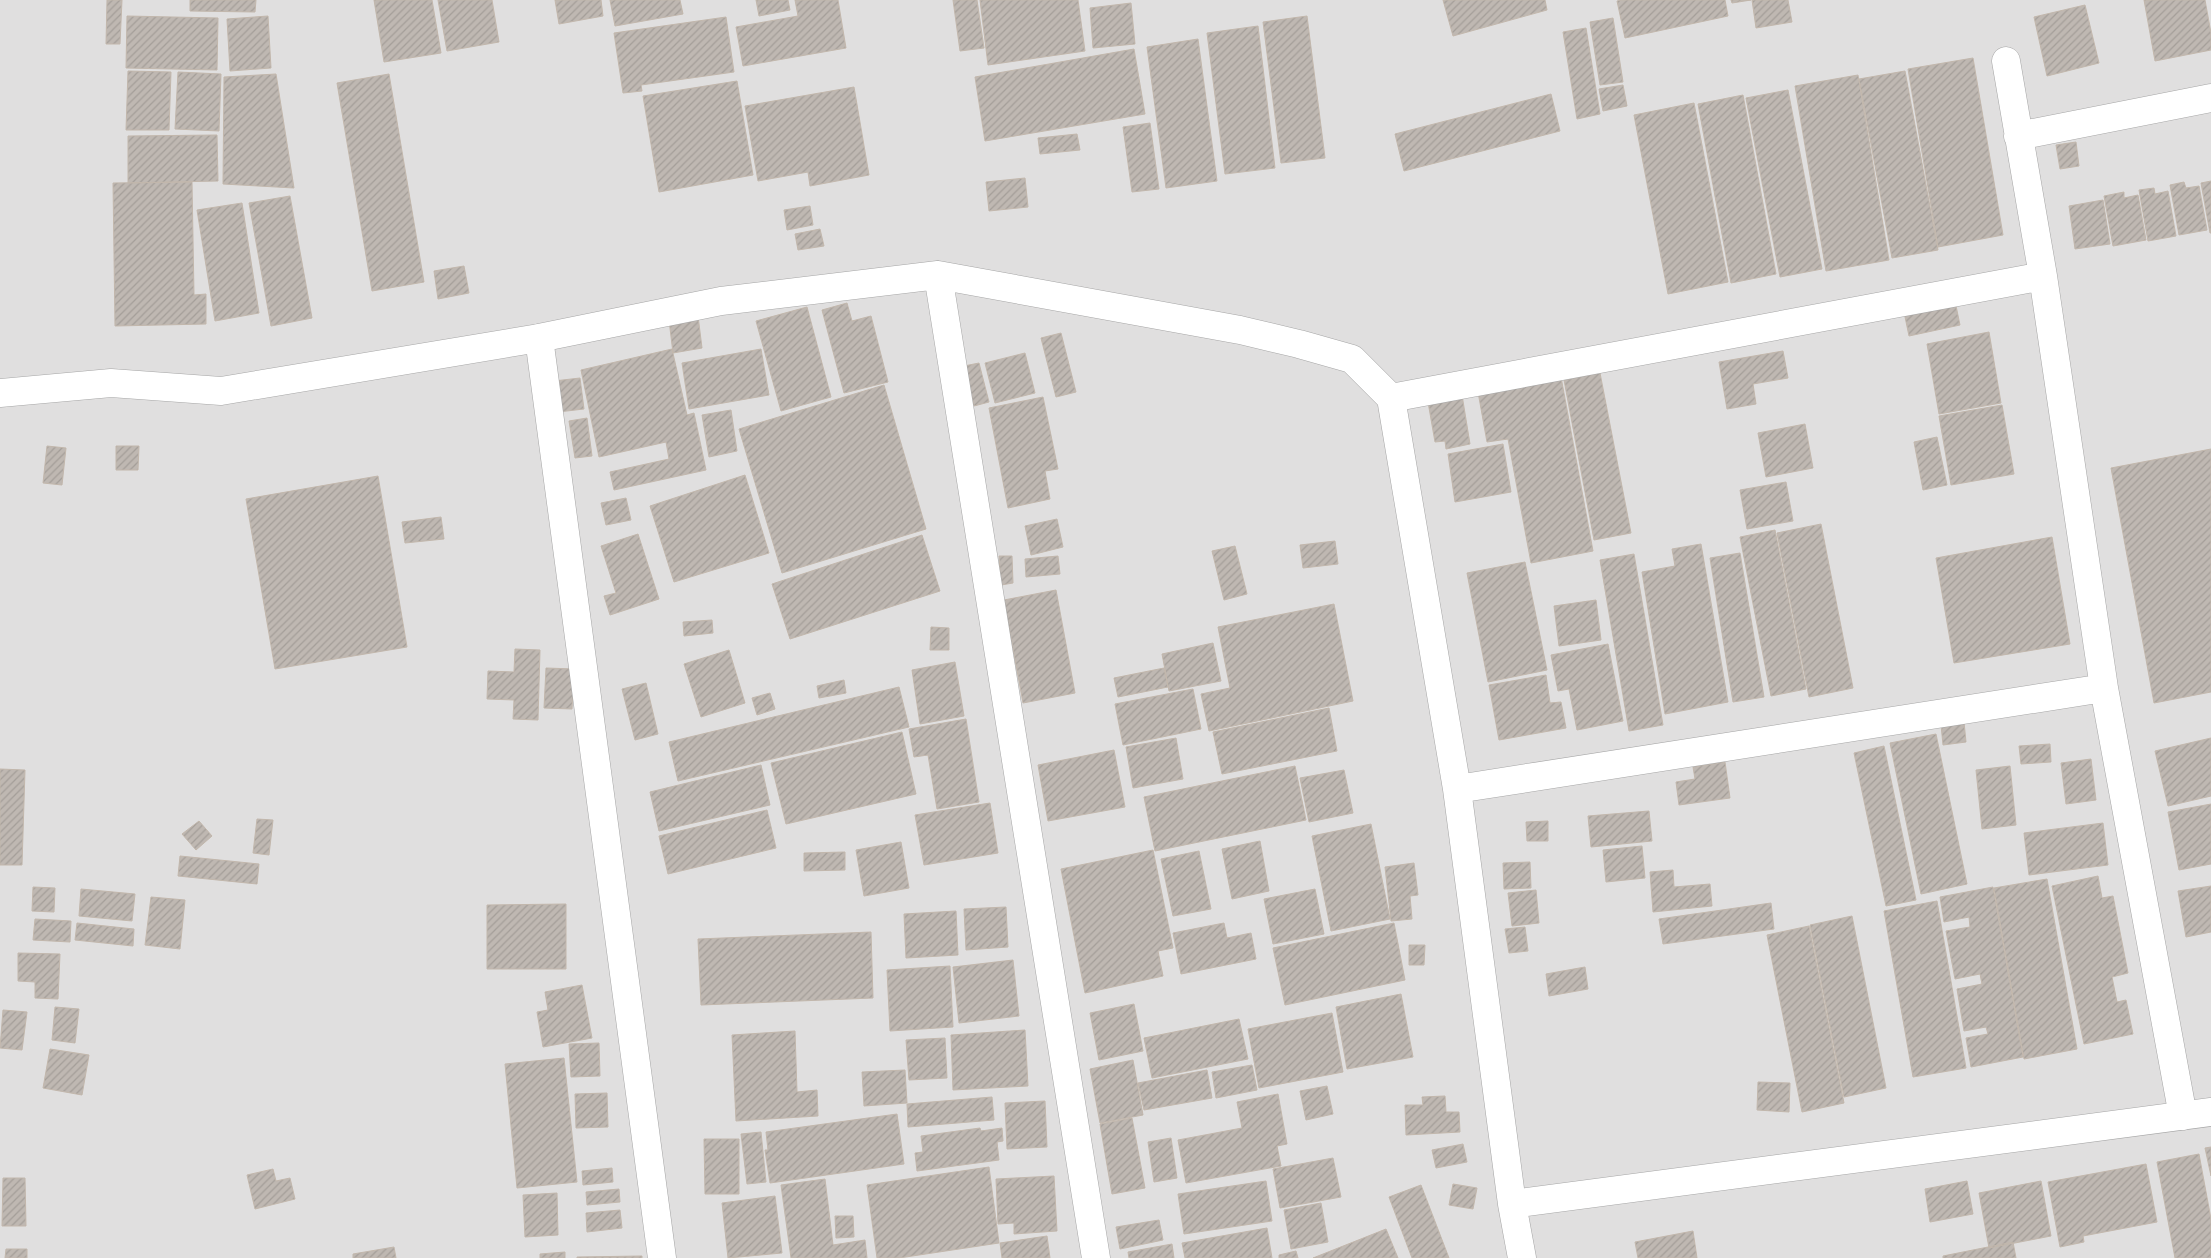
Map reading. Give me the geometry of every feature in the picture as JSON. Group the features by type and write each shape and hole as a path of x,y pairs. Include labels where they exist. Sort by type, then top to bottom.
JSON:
{"street":[{"path":"2006,61 2043,276 2104,688 2183,1116"},
{"path":"2018,136 2211,98"},
{"path":"938,275 1096,1258"},
{"path":"0,393 111,383 222,391 539,338 721,301 938,275 1240,330 1352,359 1391,398 1457,789 1512,1204 1522,1258"},
{"path":"1391,398 2043,276"},
{"path":"539,338 662,1258"},
{"path":"1457,789 2104,688"},
{"path":"1512,1204 2211,1112"}],"shaded area":[{"path":"0,0 2211,0 2211,1258 0,1258"}],"building":[{"path":"107,0 122,0 120,44 106,44"},
{"path":"190,0 256,0 255,12 190,11"},
{"path":"374,0 432,0 441,53 384,62"},
{"path":"438,0 492,0 499,42 447,51"},
{"path":"555,0 601,0 603,16 559,24"},
{"path":"610,0 680,0 683,14 615,26"},
{"path":"756,0 788,0 790,10 759,16"},
{"path":"795,0 838,0 846,48 743,66 736,27 798,16"},
{"path":"953,0 977,0 984,48 960,51"},
{"path":"980,0 1078,0 1085,51 988,65"},
{"path":"1443,0 1545,0 1547,10 1453,36"},
{"path":"1725,0 1728,16 1625,38 1617,1"},
{"path":"1731,0 1751,0 1732,3"},
{"path":"1752,0 1788,0 1792,22 1756,28"},
{"path":"2144,0 2205,0 2211,33 2211,50 2155,61"},
{"path":"1131,3 1135,44 1093,48 1090,8"},
{"path":"2085,5 2099,63 2047,76 2034,17"},
{"path":"127,16 218,18 217,70 126,68"},
{"path":"268,16 271,68 230,71 227,19"},
{"path":"1307,16 1325,158 1281,163 1263,22"},
{"path":"726,17 734,72 641,85 642,91 623,93 614,33"},
{"path":"1613,18 1623,82 1600,85 1590,22"},
{"path":"1258,26 1275,168 1225,174 1207,33"},
{"path":"1586,28 1600,114 1577,119 1563,32"},
{"path":"1198,39 1217,181 1166,188 1147,47"},
{"path":"1134,49 1145,114 985,141 975,77"},
{"path":"1973,58 2003,235 1938,247 1908,69"},
{"path":"128,71 171,72 169,130 126,130"},
{"path":"1905,71 1938,250 1892,258 1859,79"},
{"path":"178,72 221,74 219,131 175,129"},
{"path":"276,74 294,188 223,184 224,77"},
{"path":"389,74 424,282 372,291 337,83"},
{"path":"1858,75 1889,260 1826,271 1795,86"},
{"path":"737,81 753,175 659,192 643,96"},
{"path":"1623,85 1627,106 1603,111 1599,89"},
{"path":"854,87 869,175 810,186 808,172 758,181 745,106"},
{"path":"1788,90 1822,269 1780,277 1746,98"},
{"path":"1551,94 1560,131 1404,171 1395,134"},
{"path":"1743,95 1776,274 1731,283 1698,104"},
{"path":"1694,103 1728,282 1668,294 1634,115"},
{"path":"1150,123 1159,189 1132,192 1123,127"},
{"path":"1077,134 1080,150 1040,154 1038,138"},
{"path":"217,135 218,181 128,183 128,136"},
{"path":"2076,142 2079,166 2060,169 2056,145"},
{"path":"1025,178 1028,207 989,211 986,182"},
{"path":"2211,181 2211,233 2210,233 2201,183"},
{"path":"192,182 194,295 206,294 206,324 115,326 113,183"},
{"path":"2184,182 2186,188 2199,186 2207,230 2179,235 2170,185"},
{"path":"2154,188 2155,194 2168,191 2176,236 2148,241 2139,190"},
{"path":"2124,192 2124,198 2138,195 2146,240 2113,246 2104,196"},
{"path":"290,196 312,318 271,326 249,203"},
{"path":"2103,200 2110,244 2075,249 2069,206"},
{"path":"242,203 259,313 215,321 197,210"},
{"path":"810,206 813,225 787,230 784,210"},
{"path":"820,229 824,246 798,250 795,234"},
{"path":"464,266 469,293 438,299 434,271"},
{"path":"1955,301 1960,325 1909,336 1904,312"},
{"path":"847,303 852,321 871,316 888,382 844,393 822,310"},
{"path":"807,307 831,397 781,411 756,321"},
{"path":"698,316 702,348 673,353 669,320"},
{"path":"1989,332 2001,403 1939,414 1927,344"},
{"path":"1061,333 1076,392 1056,397 1041,338"},
{"path":"672,349 687,415 694,413 706,470 614,490 610,472 669,459 666,442 599,457 581,370"},
{"path":"761,349 769,395 689,409 682,363"},
{"path":"1783,351 1788,378 1753,384 1756,404 1727,409 1719,362"},
{"path":"1025,353 1035,393 995,403 985,363"},
{"path":"979,363 989,402 974,406 964,366"},
{"path":"1600,373 1631,533 1594,540 1564,380"},
{"path":"1561,377 1593,551 1531,563 1508,439 1487,442 1478,392"},
{"path":"580,378 584,409 558,412 554,381"},
{"path":"884,385 926,529 782,573 739,429"},
{"path":"1462,395 1470,444 1446,449 1445,441 1435,442 1428,402"},
{"path":"1043,397 1058,469 1045,471 1050,499 1008,508 989,408"},
{"path":"2002,405 2014,474 1951,485 1939,416"},
{"path":"731,410 737,451 709,457 702,415"},
{"path":"587,418 592,456 575,458 569,421"},
{"path":"1805,424 1813,468 1766,477 1758,433"},
{"path":"1937,437 1947,485 1923,490 1914,442"},
{"path":"1503,444 1511,492 1455,502 1448,454"},
{"path":"47,446 66,448 62,485 43,483"},
{"path":"116,446 139,446 138,470 116,470"},
{"path":"2211,449 2211,692 2154,703 2111,468"},
{"path":"745,475 769,553 674,582 650,506"},
{"path":"378,476 407,647 275,669 246,499"},
{"path":"1786,482 1793,521 1747,529 1740,490"},
{"path":"626,498 631,520 606,525 601,503"},
{"path":"441,517 444,539 405,543 402,522"},
{"path":"1057,519 1063,547 1031,555 1025,526"},
{"path":"1821,524 1853,688 1809,697 1777,533"},
{"path":"1775,530 1806,689 1771,696 1740,537"},
{"path":"638,534 659,599 610,615 604,596 616,593 601,546"},
{"path":"922,535 940,591 790,639 772,584"},
{"path":"2052,537 2070,644 1954,663 1936,558"},
{"path":"1335,541 1338,564 1303,568 1300,545"},
{"path":"1701,544 1728,702 1665,714 1642,572 1675,566 1672,549"},
{"path":"1235,546 1247,594 1224,600 1212,551"},
{"path":"1740,553 1764,697 1733,702 1710,558"},
{"path":"1634,554 1663,725 1629,731 1600,560"},
{"path":"999,556 1012,556 1013,583 1001,585"},
{"path":"1058,556 1060,574 1026,577 1025,559"},
{"path":"1525,562 1547,670 1488,682 1467,573"},
{"path":"1056,590 1075,693 1023,703 1004,600"},
{"path":"1596,600 1601,640 1559,646 1554,606"},
{"path":"1334,604 1353,701 1209,731 1201,694 1230,688 1218,627"},
{"path":"712,620 713,633 684,636 683,622"},
{"path":"931,627 949,628 949,650 930,650"},
{"path":"1213,643 1221,681 1169,691 1162,654"},
{"path":"1608,644 1623,721 1577,730 1569,689 1558,691 1551,655"},
{"path":"515,649 540,650 538,720 513,719 514,700 487,699 488,671 514,672"},
{"path":"729,650 745,703 701,717 684,664"},
{"path":"955,662 964,716 920,724 912,670"},
{"path":"546,668 574,669 572,709 544,708"},
{"path":"1164,668 1168,687 1118,697 1114,678"},
{"path":"1546,675 1550,703 1561,702 1566,728 1499,740 1489,685"},
{"path":"844,680 846,693 819,698 817,686"},
{"path":"646,683 658,734 635,740 622,689"},
{"path":"899,687 909,727 678,781 669,742"},
{"path":"1193,689 1201,729 1123,745 1115,704"},
{"path":"770,693 775,709 757,715 752,698"},
{"path":"1329,708 1337,751 1222,774 1213,732"},
{"path":"966,719 979,802 937,809 928,755 914,757 909,729"},
{"path":"1964,722 1966,742 1943,745 1941,725"},
{"path":"902,732 916,794 786,824 771,763"},
{"path":"1936,734 1967,884 1921,894 1890,743"},
{"path":"1176,738 1183,779 1133,788 1126,747"},
{"path":"2211,738 2211,796 2168,806 2155,751"},
{"path":"2050,744 2051,762 2021,764 2019,746"},
{"path":"1884,746 1916,900 1886,906 1854,753"},
{"path":"1114,750 1125,807 1048,821 1038,765"},
{"path":"2091,759 2096,800 2066,804 2061,763"},
{"path":"1725,762 1730,798 1679,805 1676,782 1695,779 1693,767"},
{"path":"761,765 770,805 659,831 650,792"},
{"path":"1295,766 1306,820 1155,851 1144,797"},
{"path":"2010,766 2016,825 1982,829 1976,770"},
{"path":"0,769 25,770 22,865 0,865"},
{"path":"1344,770 1353,813 1309,822 1300,778"},
{"path":"990,803 998,853 924,865 915,815"},
{"path":"2211,804 2211,864 2179,870 2168,812"},
{"path":"767,810 776,848 668,874 659,836"},
{"path":"1649,811 1652,841 1591,847 1588,816"},
{"path":"257,819 273,820 269,855 253,853"},
{"path":"199,821 212,836 196,850 182,834"},
{"path":"1548,821 1548,841 1527,841 1526,822"},
{"path":"2103,823 2108,865 2029,875 2024,833"},
{"path":"1371,824 1390,919 1331,931 1312,836"},
{"path":"1260,841 1269,891 1232,899 1222,849"},
{"path":"901,842 909,888 864,896 856,850"},
{"path":"1642,846 1645,878 1606,882 1603,850"},
{"path":"1153,850 1173,948 1158,951 1163,976 1085,993 1061,869"},
{"path":"1199,851 1211,909 1173,916 1161,859"},
{"path":"845,852 845,870 804,871 804,853"},
{"path":"180,856 259,864 257,884 178,876"},
{"path":"1530,862 1531,888 1504,889 1503,863"},
{"path":"1414,863 1418,895 1410,896 1412,919 1391,921 1385,867"},
{"path":"1673,870 1674,887 1710,884 1712,906 1653,912 1650,872"},
{"path":"2098,876 2102,898 2113,896 2128,973 2112,977 2117,1002 2126,1000 2133,1034 2084,1044 2052,886"},
{"path":"2047,879 2077,1049 2024,1059 1994,888"},
{"path":"2211,886 2211,932 2186,937 2178,891"},
{"path":"33,887 55,888 54,912 32,911"},
{"path":"1993,887 2023,1057 1971,1067 1966,1038 1988,1034 1986,1027 1964,1031 1957,989 1982,984 1980,974 1955,979 1946,931 1970,927 1969,917 1944,922 1940,897"},
{"path":"81,889 135,894 132,921 79,916"},
{"path":"1315,889 1324,934 1273,944 1264,899"},
{"path":"1536,890 1539,923 1512,926 1508,893"},
{"path":"151,897 185,900 180,949 145,945"},
{"path":"1937,901 1966,1068 1913,1077 1884,911"},
{"path":"1771,903 1774,929 1663,944 1659,919"},
{"path":"566,904 566,969 487,969 487,905"},
{"path":"1006,907 1008,947 966,950 964,909"},
{"path":"956,911 958,955 906,958 904,914"},
{"path":"1852,916 1886,1088 1844,1097 1810,925"},
{"path":"35,919 71,921 70,942 33,940"},
{"path":"77,923 134,929 133,946 75,940"},
{"path":"1224,923 1227,938 1251,933 1256,959 1181,974 1173,933"},
{"path":"1394,923 1405,980 1285,1005 1273,948"},
{"path":"1809,926 1844,1103 1802,1112 1767,935"},
{"path":"1525,927 1528,951 1509,953 1505,929"},
{"path":"871,932 873,998 701,1005 698,939"},
{"path":"1409,945 1425,945 1424,965 1409,965"},
{"path":"18,953 60,954 58,999 35,998 35,982 18,981"},
{"path":"1013,960 1019,1016 959,1023 953,967"},
{"path":"950,966 953,1027 890,1031 887,970"},
{"path":"1585,967 1588,989 1549,996 1546,974"},
{"path":"582,985 592,1038 543,1047 537,1012 548,1010 545,992"},
{"path":"1401,994 1413,1057 1347,1069 1336,1007"},
{"path":"1134,1004 1143,1051 1099,1060 1090,1013"},
{"path":"55,1007 79,1009 75,1043 52,1040"},
{"path":"3,1010 27,1012 22,1050 0,1048"},
{"path":"1332,1013 1343,1072 1259,1088 1248,1029"},
{"path":"1239,1019 1248,1059 1152,1078 1144,1038"},
{"path":"1025,1030 1028,1086 953,1090 951,1035"},
{"path":"795,1031 797,1092 817,1090 818,1116 736,1121 732,1035"},
{"path":"945,1038 947,1078 909,1080 906,1040"},
{"path":"599,1043 600,1076 571,1077 569,1044"},
{"path":"50,1049 89,1055 82,1095 43,1088"},
{"path":"564,1058 577,1182 517,1188 505,1064"},
{"path":"1133,1060 1143,1115 1100,1123 1090,1069"},
{"path":"1252,1065 1257,1090 1216,1098 1212,1072"},
{"path":"905,1070 907,1103 864,1106 862,1072"},
{"path":"1207,1070 1212,1098 1144,1110 1138,1083"},
{"path":"1758,1082 1790,1083 1789,1112 1757,1110"},
{"path":"1327,1086 1333,1114 1306,1120 1300,1091"},
{"path":"607,1093 608,1127 576,1128 575,1094"},
{"path":"1278,1094 1287,1144 1277,1146 1281,1166 1186,1183 1178,1140 1242,1128 1237,1102"},
{"path":"1445,1096 1446,1112 1459,1112 1460,1132 1406,1135 1405,1105 1423,1105 1422,1097"},
{"path":"992,1097 994,1120 908,1127 907,1104"},
{"path":"1045,1101 1047,1147 1007,1149 1005,1103"},
{"path":"897,1114 904,1164 770,1183 765,1150 768,1150 766,1132"},
{"path":"1132,1118 1145,1188 1112,1194 1100,1124"},
{"path":"980,1128 981,1131 1002,1128 1003,1141 997,1142 999,1160 917,1171 915,1153 923,1152 921,1136"},
{"path":"761,1132 766,1182 747,1184 741,1134"},
{"path":"1171,1138 1177,1178 1154,1182 1148,1142"},
{"path":"704,1139 739,1139 739,1194 705,1194"},
{"path":"1463,1144 1467,1162 1436,1168 1432,1150"},
{"path":"2211,1147 2211,1176 2205,1148"},
{"path":"2199,1154 2211,1219 2211,1258 2175,1258 2157,1162"},
{"path":"1333,1158 1341,1197 1280,1208 1273,1169"},
{"path":"2146,1164 2157,1222 2083,1236 2084,1242 2060,1247 2048,1182"},
{"path":"989,1167 999,1243 899,1258 877,1258 867,1185"},
{"path":"612,1168 613,1182 583,1185 582,1171"},
{"path":"273,1169 276,1181 290,1178 295,1199 255,1209 247,1175"},
{"path":"1054,1176 1057,1231 1014,1234 1014,1223 998,1224 996,1179"},
{"path":"3,1178 25,1178 26,1226 2,1226"},
{"path":"825,1179 833,1245 865,1240 867,1258 791,1258 781,1185"},
{"path":"1266,1181 1272,1221 1184,1234 1178,1194"},
{"path":"1967,1181 1973,1214 1930,1222 1925,1189"},
{"path":"2041,1181 2051,1236 1989,1248 1979,1193"},
{"path":"1453,1184 1477,1188 1473,1209 1449,1205"},
{"path":"1421,1185 1449,1258 1412,1258 1389,1197"},
{"path":"619,1189 620,1202 587,1205 586,1192"},
{"path":"557,1193 558,1235 525,1237 523,1195"},
{"path":"775,1196 782,1253 728,1258 722,1203"},
{"path":"1321,1203 1328,1242 1291,1249 1284,1210"},
{"path":"620,1210 622,1228 587,1232 586,1213"},
{"path":"835,1216 853,1216 854,1237 836,1238"},
{"path":"1159,1220 1163,1240 1120,1249 1116,1227"},
{"path":"1267,1228 1272,1258 1185,1258 1182,1243"},
{"path":"1386,1229 1398,1258 1313,1258"},
{"path":"1693,1231 1697,1258 1638,1258 1635,1242"},
{"path":"1047,1236 1050,1258 1002,1258 1000,1243"},
{"path":"2013,1242 2016,1258 1943,1258 1943,1256"},
{"path":"1172,1244 1174,1258 1129,1258 1128,1252"},
{"path":"394,1247 396,1258 353,1258 353,1254"},
{"path":"6,1249 27,1249 27,1258 5,1258"},
{"path":"1296,1251 1298,1258 1279,1258 1279,1255"},
{"path":"565,1252 565,1258 540,1258 540,1254"},
{"path":"642,1256 642,1258 577,1258 577,1257"}]}
